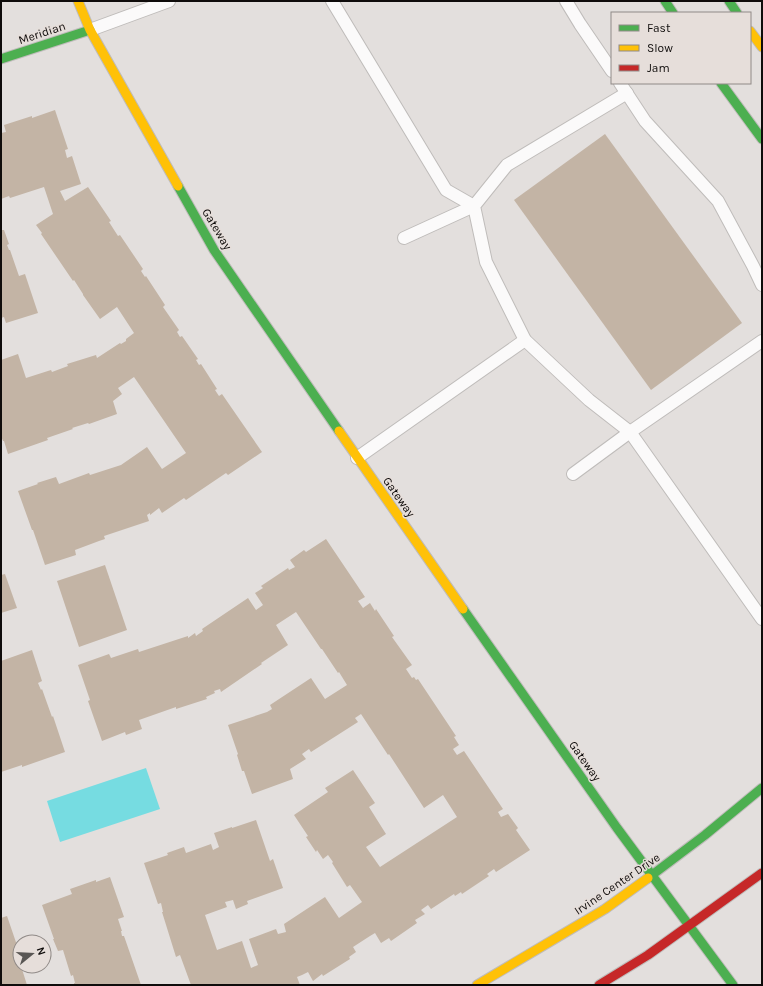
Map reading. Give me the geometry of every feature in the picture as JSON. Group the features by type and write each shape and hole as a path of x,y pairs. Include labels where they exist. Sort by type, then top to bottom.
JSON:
{"street":[{"name":"Gateway","path":"78,1 90,30 214,250 357,458 617,828 733,985"},
{"path":"665,1 672,12"},
{"path":"729,1 736,12"},
{"name":"Meridian","path":"1,59 90,30"},
{"path":"751,32 762,47"},
{"path":"722,84 762,139"},
{"name":"Irvine Center Drive","path":"477,985 605,909 715,828 762,788"},
{"path":"599,985 648,955 762,873"}],"lane":[{"path":"90,30 169,1"},
{"path":"332,1 446,190 474,206 486,262 525,340 589,400 630,432 762,620"},
{"path":"566,1 611,70"},
{"path":"621,84 645,121 718,201 762,285"},
{"path":"404,238 474,206 507,166 627,94"},
{"path":"357,458 525,340"},
{"path":"573,474 630,432 762,341"}],"water":[{"path":"146,768 160,809 60,842 47,801"}],"building":[{"path":"55,110 68,149 65,150 67,158 72,156 81,184 60,191 65,201 88,187 111,221 109,222 118,236 120,235 143,269 141,271 145,277 146,276 165,305 163,307 179,330 177,332 180,337 182,336 198,359 196,360 199,365 201,364 217,389 215,390 219,396 222,394 262,452 228,475 226,473 186,500 184,498 162,513 159,508 150,515 150,513 147,515 149,521 104,536 105,539 75,550 76,555 45,565 18,491 56,477 59,484 89,473 90,475 121,465 147,447 162,469 186,453 134,377 118,388 122,394 113,401 117,414 89,424 88,423 72,428 73,429 47,438 48,440 8,454 1,436 1,360 18,354 26,378 51,370 52,372 68,366 67,364 96,355 97,358 120,343 121,344 126,341 126,339 134,333 117,307 100,319 41,234 42,233 36,225 53,214 44,187 10,198 9,196 1,199 1,133 6,132 4,125"},
{"path":"605,134 742,323 651,390 514,200"},
{"path":"1,230 4,230 9,244 7,245 19,276 25,274 38,313 6,323 4,317 1,318"},
{"path":"326,539 365,597 358,601 363,608 370,603 375,611 376,609 394,636 392,637 412,665 406,669 412,678 414,677 416,680 418,679 456,736 454,737 459,745 453,749 457,755 464,751 503,809 498,812 501,817 508,814 518,828 516,830 530,850 496,872 494,869 487,874 489,876 462,894 461,892 455,896 454,894 431,909 428,905 421,910 425,914 415,920 417,923 391,941 389,938 381,943 375,933 370,936 353,947 356,952 349,957 350,959 323,976 322,974 313,981 308,972 297,977 300,985 191,985 180,955 176,957 162,912 161,903 158,904 144,863 168,855 167,853 184,847 186,853 211,844 213,850 219,847 214,833 256,820 270,861 273,859 283,888 247,901 248,904 236,909 233,900 225,902 227,907 205,915 217,950 242,941 251,968 258,965 249,939 276,929 278,934 286,932 284,924 325,897 339,918 362,902 350,885 347,887 328,855 323,859 317,850 316,852 306,837 308,836 294,815 328,792 325,788 353,770 375,803 369,807 386,834 366,847 380,867 457,817 443,795 424,808 361,714 355,718 358,722 311,752 309,749 302,754 306,759 290,769 293,779 252,794 244,771 242,771 228,725 267,712 272,709 270,705 311,678 325,699 347,685 296,612 276,625 288,645 221,692 220,689 214,691 215,693 206,697 207,699 176,709 176,707 139,720 142,729 126,735 125,732 102,741 88,701 90,700 78,665 109,654 111,658 138,649 139,652 188,636 188,638 195,633 196,636 203,631 202,629 248,598 256,610 263,605 255,593 263,588 261,586 288,568 289,570 295,567 290,560 304,550 306,552"},
{"path":"105,565 127,630 79,647 57,581"},
{"path":"5,574 17,608 1,613 1,575"},
{"path":"32,650 42,681 38,683 41,690 42,689 52,717 53,716 65,752 22,767 22,765 1,772 1,661"},
{"path":"110,877 124,917 118,919 122,936 124,936 141,985 74,985 73,975 71,976 63,950 58,951 42,905 72,894 70,889"},
{"path":"7,916 13,934 12,974 24,974 27,985 1,985 1,918"}],"traffic: fast":[{"path":"665,1 672,12"},
{"path":"729,1 736,12"},
{"path":"1,59 90,30"},
{"path":"722,84 762,139"},
{"path":"178,186 214,250 339,431"},
{"path":"463,609 617,828 733,985"},
{"path":"648,878 705,835 762,788"}],"traffic: slow":[{"path":"78,1 90,30 178,186"},
{"path":"751,32 762,47"},
{"path":"339,431 463,609"},
{"path":"477,985 605,909 648,878"}],"traffic: jam":[{"path":"599,985 648,955 762,873"}]}
